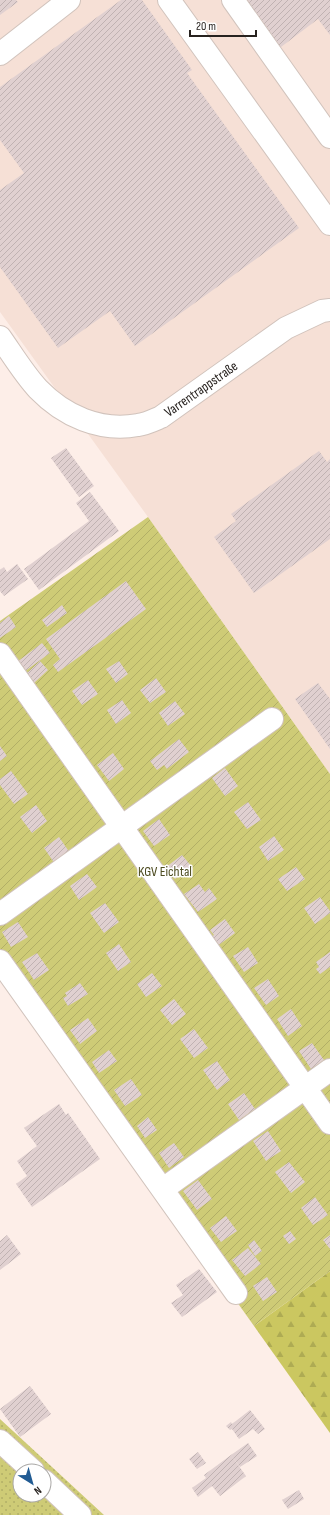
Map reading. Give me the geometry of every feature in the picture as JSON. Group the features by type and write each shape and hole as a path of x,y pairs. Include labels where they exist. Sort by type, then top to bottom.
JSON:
{"street":[{"path":"0,54 69,0"},
{"path":"169,0 330,224"},
{"path":"233,0 330,137"},
{"name":"Varrentrappstraße","path":"0,337 38,389 61,409 89,423 109,426 138,425 161,417 286,328 322,311 330,310"},
{"path":"0,654 330,1123"},
{"path":"0,914 272,719"},
{"path":"0,961 236,1292"},
{"path":"163,1189 330,1070"},
{"path":"0,1441 24,1463"},
{"path":"52,1489 80,1515"}],"shaded area":[{"path":"0,0 330,0 330,774 148,517 0,312"}],"green space":[{"name":"KGV Eichtal","path":"148,517 330,774 330,1271 254,1326 0,968 0,621"},
{"path":"330,1271 330,1433 254,1326"},
{"path":"0,1419 48,1463 12,1463 12,1503 52,1503 52,1467 104,1515 0,1515"}],"building":[{"path":"0,0 16,0 18,2 0,15"},
{"path":"121,0 142,0 192,70 187,73 299,228 135,346 110,311 58,348 0,267 0,190 24,173 0,140 0,87"},
{"path":"241,0 330,0 330,35 318,19 277,50"},
{"path":"66,448 94,486 79,497 51,458"},
{"path":"319,451 327,462 330,459 330,539 254,593 214,537 236,521 231,514"},
{"path":"90,492 119,531 39,590 24,569 89,521 76,503"},
{"path":"17,564 28,579 4,596 0,591 0,570 4,567 7,572"},
{"path":"126,581 146,609 58,672 53,665 60,659 46,639"},
{"path":"62,605 67,613 47,627 42,620"},
{"path":"9,616 16,627 0,638 0,623"},
{"path":"42,643 50,653 24,672 17,662"},
{"path":"40,661 48,670 34,683 26,674"},
{"path":"119,661 128,674 116,683 106,669"},
{"path":"156,678 166,692 150,703 140,690"},
{"path":"88,680 98,694 82,705 72,691"},
{"path":"318,683 330,699 330,749 295,699"},
{"path":"122,700 131,713 116,724 107,710"},
{"path":"175,701 185,714 168,726 159,713"},
{"path":"179,739 189,752 167,769 164,765 157,770 150,761"},
{"path":"0,746 7,756 0,761"},
{"path":"113,753 124,769 109,781 97,765"},
{"path":"225,768 238,786 225,796 212,778"},
{"path":"11,771 28,794 14,804 0,785 0,779"},
{"path":"248,802 261,820 247,829 234,812"},
{"path":"36,805 47,821 32,833 20,817"},
{"path":"159,819 170,835 154,846 143,831"},
{"path":"274,836 284,850 268,861 259,847"},
{"path":"59,837 70,853 55,864 44,848"},
{"path":"182,855 192,867 175,879 166,867"},
{"path":"296,867 305,879 287,891 278,879"},
{"path":"87,874 97,887 79,900 70,886"},
{"path":"199,884 205,892 209,888 217,899 198,912 184,894"},
{"path":"320,897 330,913 315,924 304,908"},
{"path":"105,903 119,922 104,933 90,913"},
{"path":"225,919 235,933 216,947 210,938 214,935 210,930"},
{"path":"18,922 28,937 11,947 2,932"},
{"path":"119,944 131,962 118,971 106,953"},
{"path":"248,947 258,963 244,972 233,956"},
{"path":"330,952 330,967 320,974 316,969 319,967 316,962"},
{"path":"37,953 49,970 34,980 22,962"},
{"path":"152,973 162,986 146,997 137,984"},
{"path":"268,979 279,996 266,1005 254,988"},
{"path":"80,983 88,994 68,1006 63,998 67,996 65,993"},
{"path":"174,999 186,1014 172,1025 160,1010"},
{"path":"291,1009 302,1026 288,1036 277,1019"},
{"path":"88,1018 97,1031 80,1044 70,1030"},
{"path":"194,1029 208,1048 194,1058 180,1039"},
{"path":"312,1043 324,1060 311,1069 299,1051"},
{"path":"109,1050 117,1061 99,1073 92,1062"},
{"path":"217,1061 230,1080 217,1090 203,1070"},
{"path":"131,1079 142,1095 125,1106 114,1090"},
{"path":"244,1093 255,1109 239,1120 228,1104"},
{"path":"59,1104 66,1115 68,1113 100,1159 32,1207 16,1184 27,1176 17,1161 37,1146 24,1128"},
{"path":"148,1117 157,1130 145,1138 137,1126"},
{"path":"268,1131 281,1151 266,1161 253,1141"},
{"path":"174,1143 184,1157 169,1168 159,1153"},
{"path":"289,1162 305,1182 291,1193 275,1172"},
{"path":"198,1180 212,1199 197,1210 183,1191"},
{"path":"315,1197 328,1215 313,1225 301,1208"},
{"path":"226,1216 237,1231 221,1242 210,1228"},
{"path":"290,1231 296,1239 289,1244 283,1236"},
{"path":"7,1235 21,1254 0,1270 0,1241"},
{"path":"330,1235 330,1249 323,1240"},
{"path":"254,1240 262,1251 255,1256 248,1245"},
{"path":"248,1248 261,1264 245,1276 232,1260"},
{"path":"199,1269 217,1292 182,1317 171,1303 183,1295 176,1285"},
{"path":"267,1277 277,1292 263,1301 253,1286"},
{"path":"30,1386 51,1414 20,1437 0,1409"},
{"path":"250,1410 265,1429 258,1434 253,1429 239,1439 232,1429 230,1430 226,1426 231,1422 232,1424"},
{"path":"248,1443 257,1456 240,1467 231,1455"},
{"path":"198,1452 206,1463 197,1469 189,1459"},
{"path":"231,1455 246,1476 220,1496 212,1486 198,1497 192,1488 206,1478 204,1475"},
{"path":"299,1490 304,1499 288,1509 282,1500"}]}
